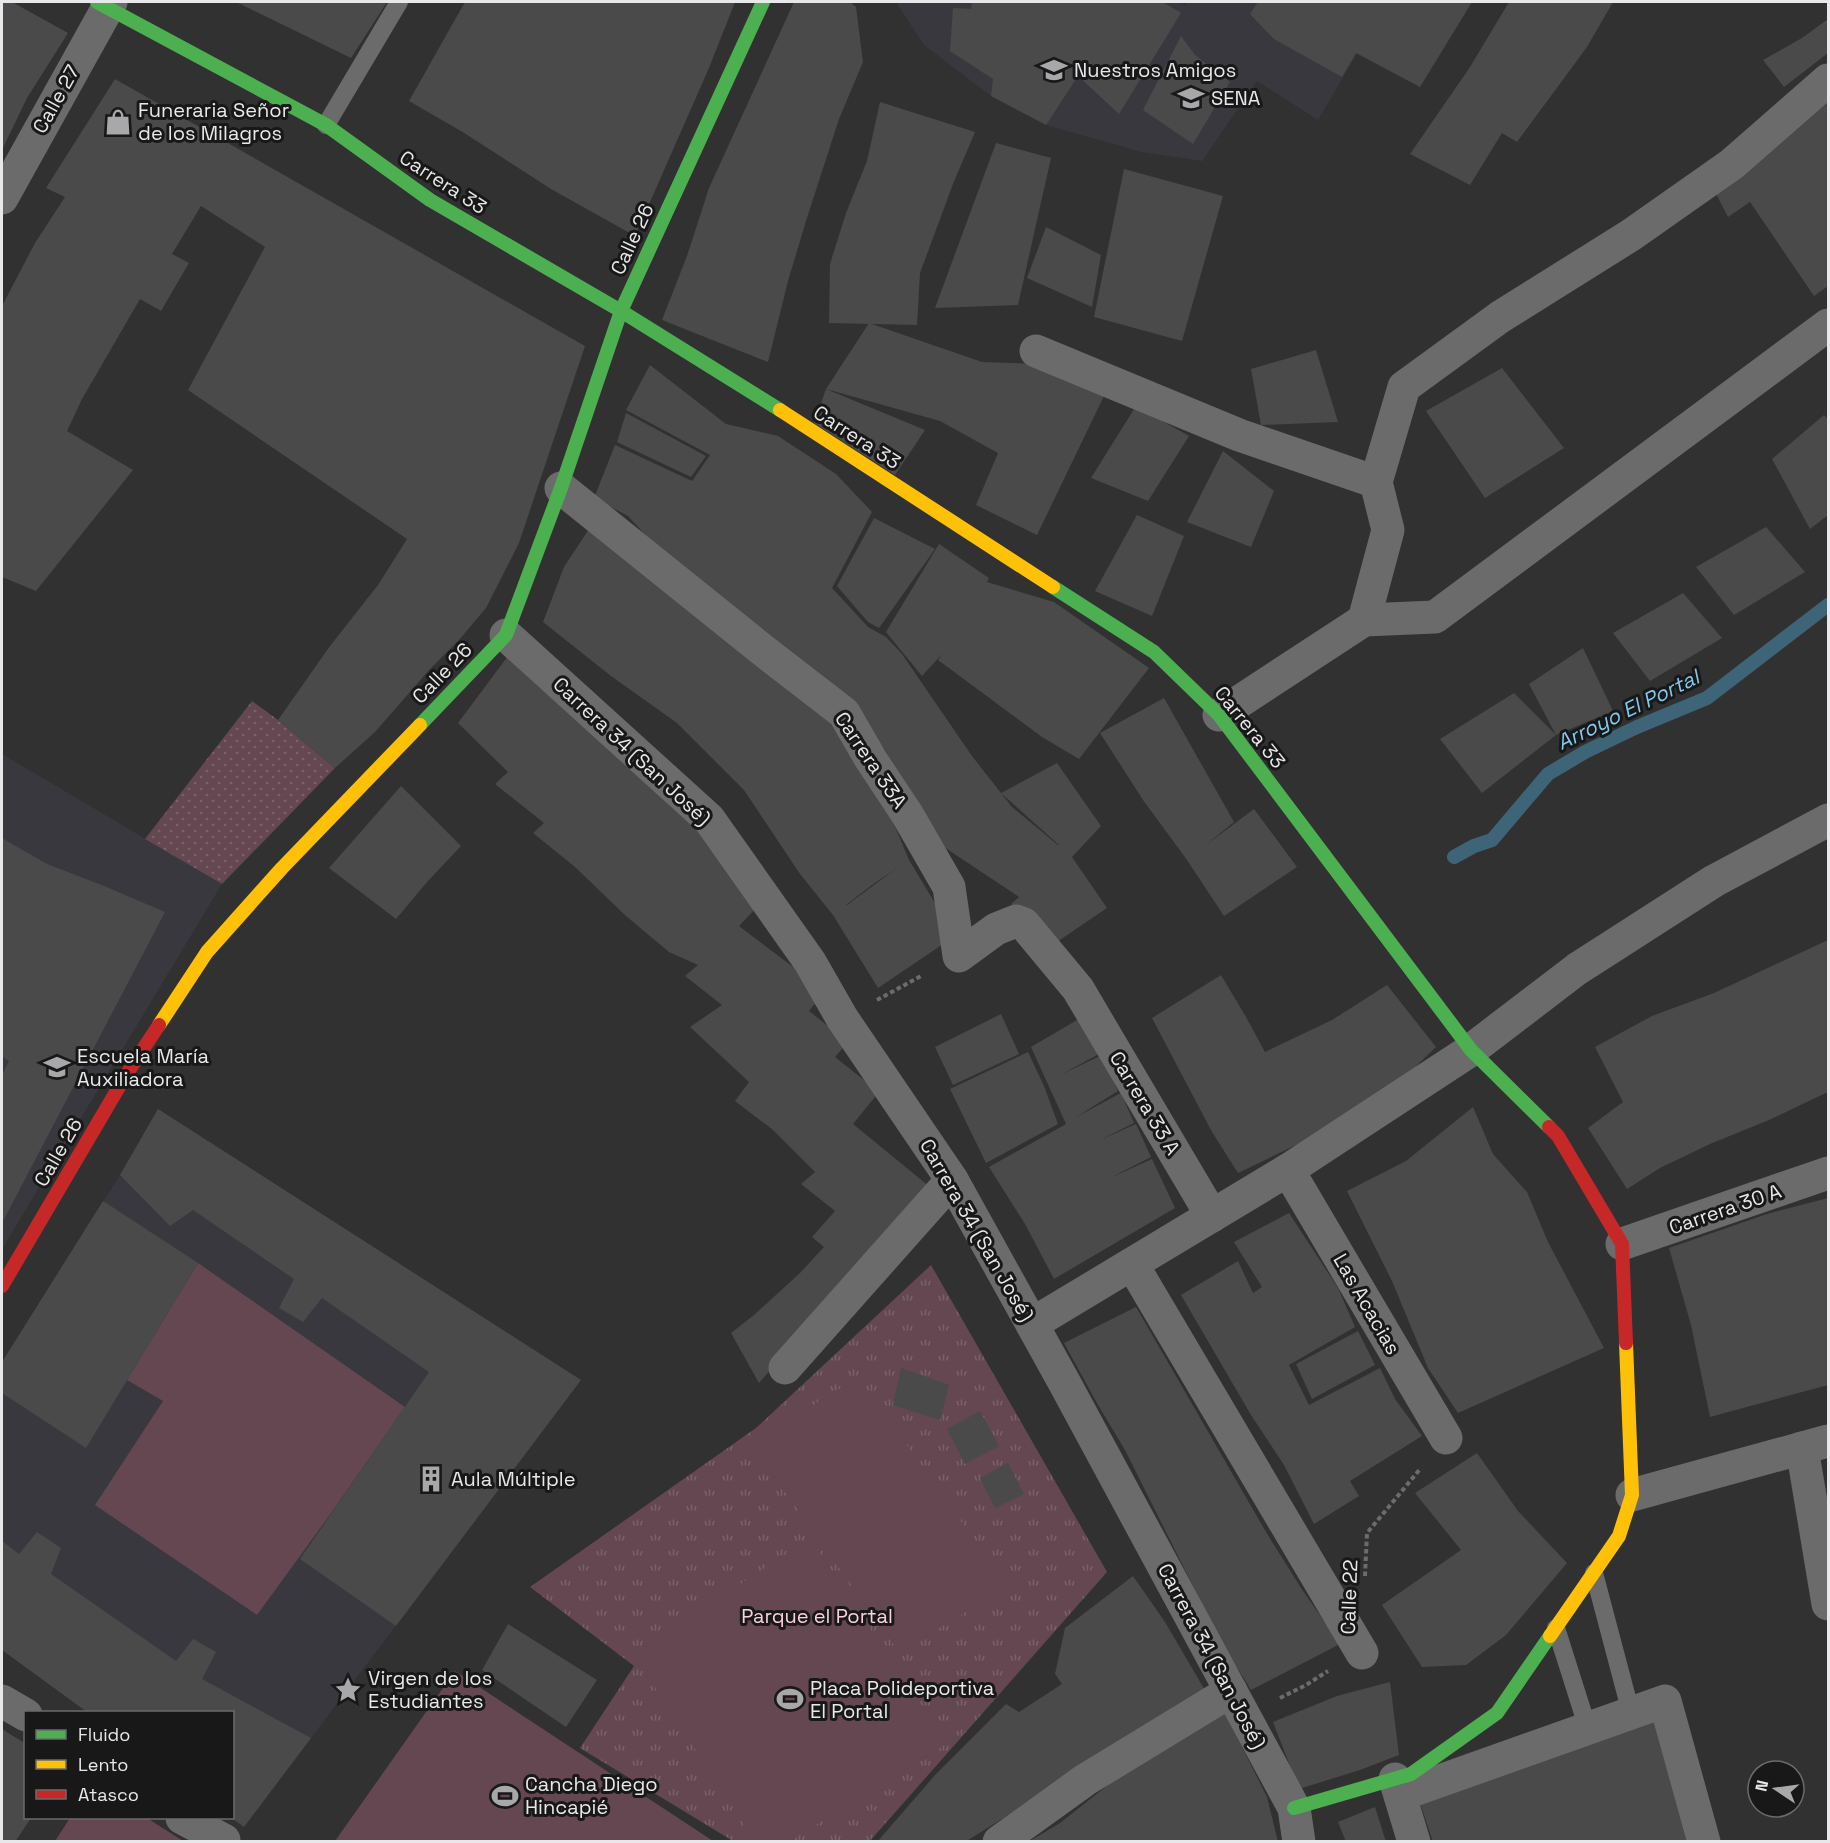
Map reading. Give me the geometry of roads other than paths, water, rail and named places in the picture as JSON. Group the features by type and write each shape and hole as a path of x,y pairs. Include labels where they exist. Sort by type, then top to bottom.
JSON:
{"street":[{"name":"Calle 26","path":"2,1286 126,1075 207,952 282,868 506,635 561,488 621,311 763,2"},
{"name":"Carrera 33","path":"105,3 326,125 430,200 621,311 775,407 1154,652 1220,715 1471,1050 1558,1136 1622,1244"},
{"name":"Calle 27","path":"2,198 105,3"},
{"path":"1364,620 1388,530 1376,482 1404,387 1500,317 1631,235 1732,164 1828,80"},
{"path":"1220,715 1364,620 1435,617 1828,325"},
{"path":"1036,351 1239,435 1376,482"},
{"name":"Carrera 33A","path":"561,488 844,713 949,887 959,956 996,929 1016,921 1024,924 1078,989"},
{"name":"Carrera 34 (San José)","path":"506,635 709,819 810,962 842,1018 952,1180 1294,1808 1299,1842"},
{"path":"1032,1324 1288,1170 1471,1050 1587,963 1714,881 1828,820"},
{"name":"Carrera 33 A","path":"1078,989 1212,1216"},
{"name":"Las Acacias","path":"1288,1170 1446,1438"},
{"name":"Carrera 30 A","path":"1622,1244 1828,1173"},
{"path":"785,1368 952,1180"},
{"path":"1398,1787 1412,1774 1497,1713 1619,1536 1632,1495 1622,1244"},
{"path":"1132,1264 1362,1653"},
{"path":"1632,1495 1816,1445 1828,1604"},
{"path":"2,1701 24,1714"},
{"path":"1294,1808 1398,1787 1588,1729 1665,1701 1704,1842"},
{"path":"999,1842 1085,1780 1238,1703"},
{"path":"1398,1787 1414,1842"},
{"path":"184,1819 224,1840"}],"lane":[{"path":"326,125 399,2"},
{"path":"1594,1573 1631,1713"},
{"path":"1556,1628 1588,1729"}],"waterway":[{"name":"Arroyo El Portal","path":"1454,857 1474,846 1492,840 1548,774 1585,752 1637,727 1707,698 1828,605"}],"place":[{"name":"Nuestros Amigos","path":"1054,70"},
{"name":"SENA","path":"1191,98"},
{"name":"Funeraria Señor de los Milagros","path":"118,122"},
{"name":"Escuela María Auxiliadora","path":"57,1067"},
{"name":"Aula Múltiple","path":"431,1479"},
{"name":"Virgen de los Estudiantes","path":"348,1690"},
{"name":"Placa Polideportiva El Portal","path":"790,1699"},
{"name":"Cancha Diego Hincapié","path":"505,1796"}],"park label":[{"name":"Parque el Portal","path":"817,1616"}]}
